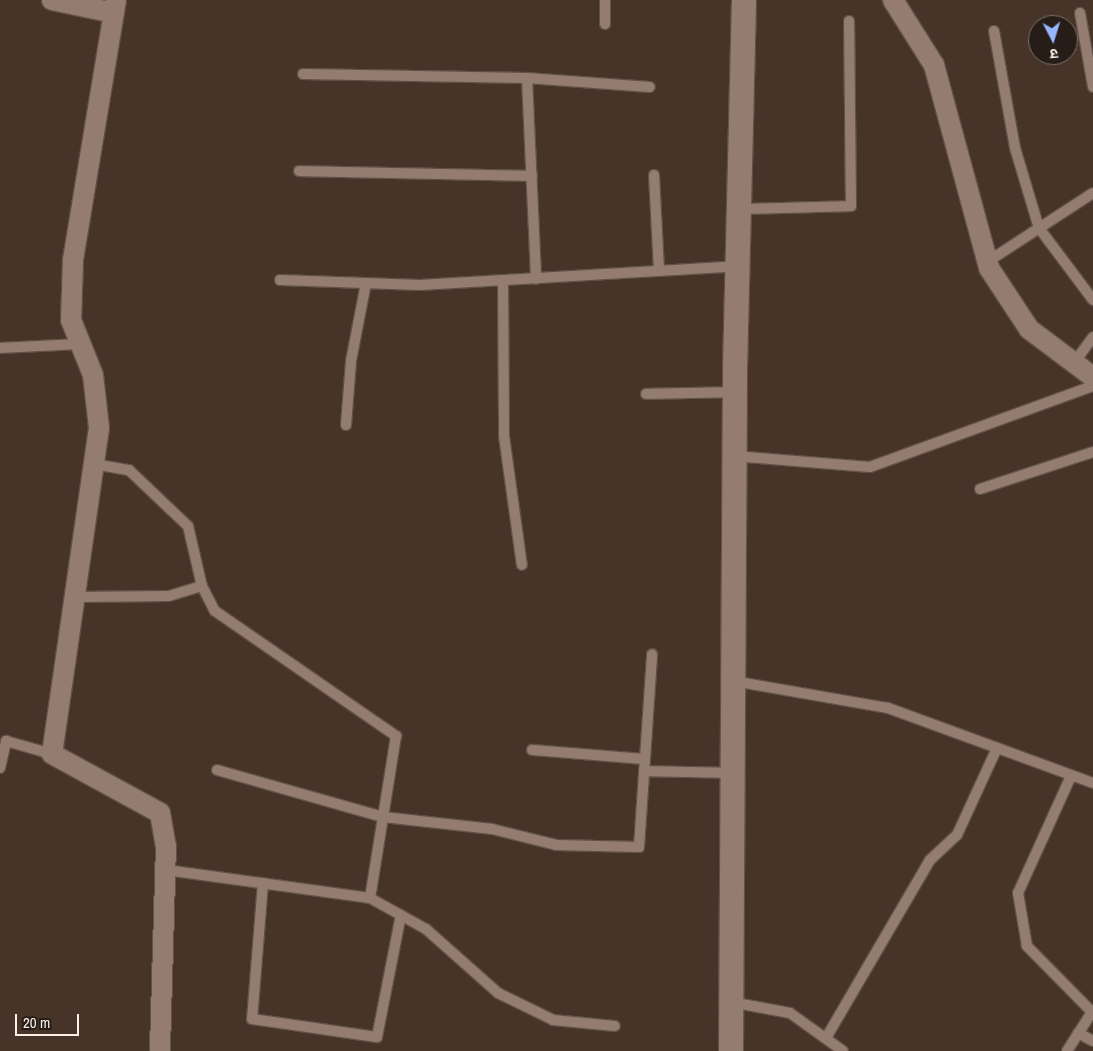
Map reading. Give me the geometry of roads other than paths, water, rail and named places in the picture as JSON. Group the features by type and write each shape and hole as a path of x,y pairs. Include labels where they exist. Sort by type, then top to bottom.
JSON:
{"street":[{"path":"52,0 115,6 73,261 70,320 93,375 99,428 52,754 160,813 166,846 160,1051"},
{"path":"731,1051 734,392 744,0"},
{"path":"893,0 934,65 987,262 1029,329 1093,377"}],"lane":[{"path":"605,0 605,24"},
{"path":"1080,13 1091,66 1093,87"},
{"path":"738,209 851,206 849,21"},
{"path":"994,31 1015,148 1039,228 1093,300"},
{"path":"303,74 527,78 650,87"},
{"path":"527,78 536,279"},
{"path":"299,171 532,176"},
{"path":"654,175 659,271"},
{"path":"987,262 1093,193"},
{"path":"280,280 420,286 737,266"},
{"path":"502,280 504,436 522,565"},
{"path":"346,425 351,362 366,284"},
{"path":"1074,362 1093,337"},
{"path":"0,348 80,344"},
{"path":"734,456 870,467 1093,386"},
{"path":"646,394 734,392"},
{"path":"980,488 1093,452"},
{"path":"94,464 129,470 148,491 188,526 202,586 215,611 396,736 370,898"},
{"path":"76,598 169,596 202,586"},
{"path":"217,770 383,817 492,829 556,845 639,848 652,654"},
{"path":"733,681 888,708 1093,784"},
{"path":"0,768 6,741 52,754"},
{"path":"826,1038 930,860 957,835 997,748"},
{"path":"532,750 645,759"},
{"path":"644,771 732,773"},
{"path":"1066,1051 1092,1012 1027,946 1018,893 1071,776"},
{"path":"166,870 370,898 426,929 498,993 553,1020 615,1026"},
{"path":"263,883 252,1020 377,1037 402,916"},
{"path":"731,1002 790,1013 843,1051"},
{"path":"1078,1034 1093,1041"}]}
